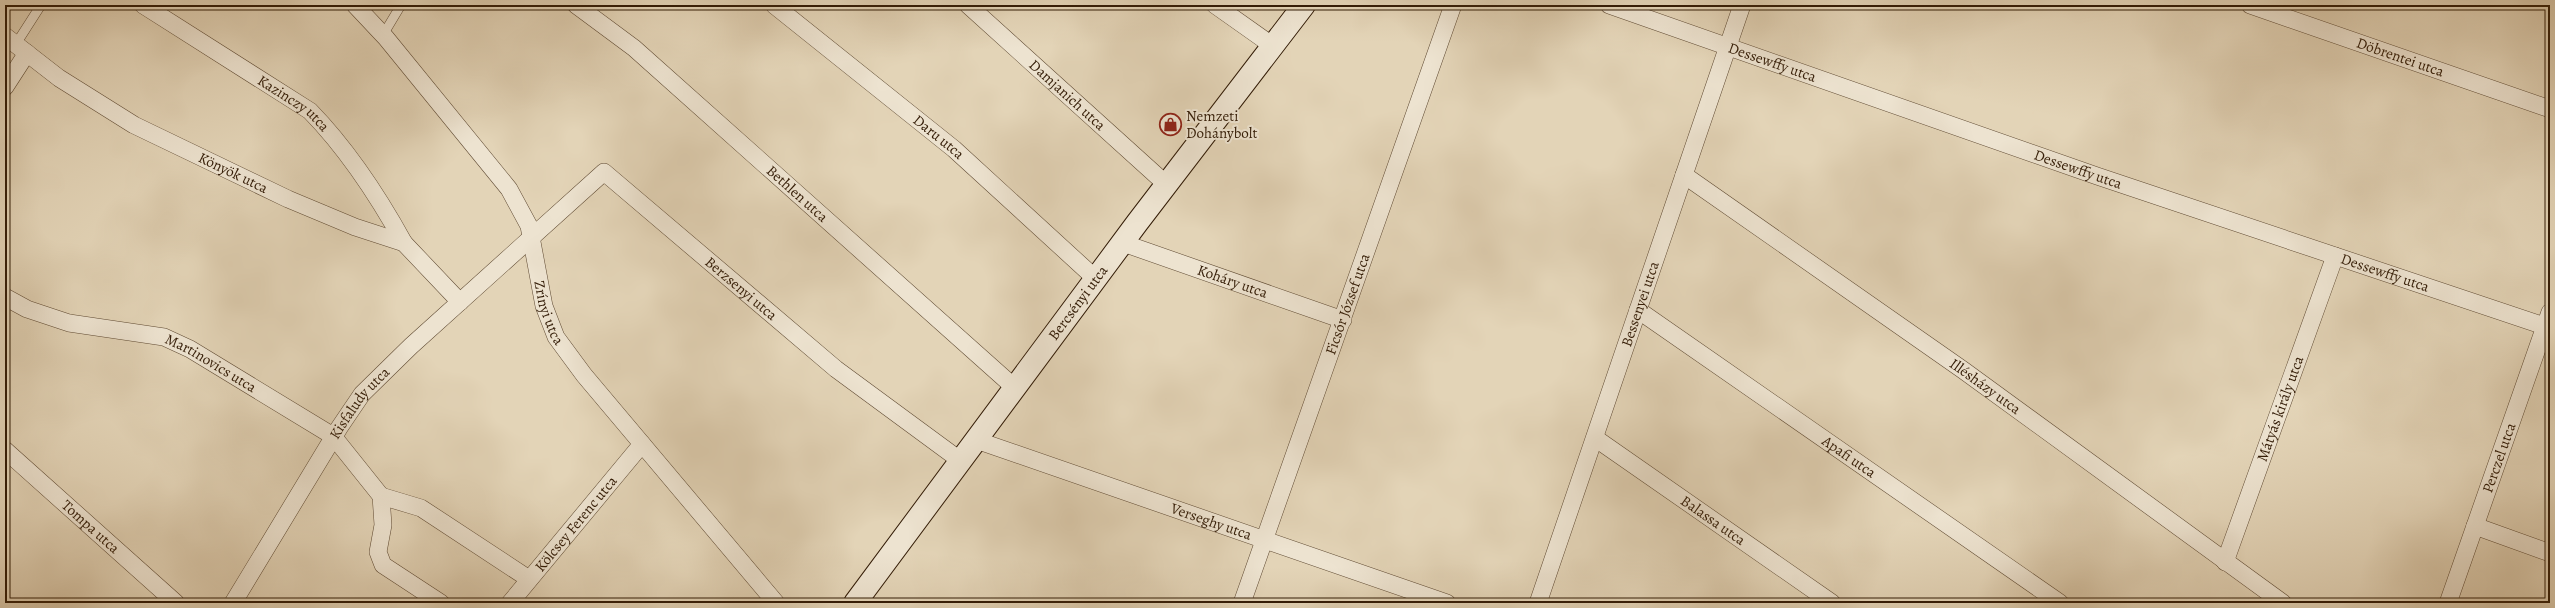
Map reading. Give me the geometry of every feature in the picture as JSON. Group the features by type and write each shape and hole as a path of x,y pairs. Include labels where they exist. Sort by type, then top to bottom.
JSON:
{"street":[{"name":"Kazinczy utca","path":"143,5 310,111 326,127 380,200 404,243"},
{"name":"Zrínyi utca","path":"355,5 383,35 509,189 529,226 544,306 556,337 584,375 776,603"},
{"name":"Bethlen utca","path":"576,5 634,48 1015,388"},
{"name":"Daru utca","path":"774,5 954,148 1096,279"},
{"name":"Damjanich utca","path":"968,5 1167,185"},
{"path":"1215,5 1273,46"},
{"name":"Bercsényi utca","path":"855,603 1123,243 1304,5"},
{"name":"Ficsór József utca","path":"1242,603 1453,5"},
{"name":"Dessewffy utca","path":"1609,5 2096,176 2336,256 2548,322"},
{"name":"Bessenyei utca","path":"1538,603 1742,5"},
{"name":"Döbrentei utca","path":"2250,5 2550,110"},
{"path":"5,87 16,44"},
{"name":"Könyök utca","path":"16,44 59,78 134,125 182,150 288,199 355,227 404,243 460,302"},
{"name":"Berzsenyi utca","path":"531,239 604,172 836,369 961,461"},
{"name":"Illésházy utca","path":"1684,175 1963,370 2283,603"},
{"name":"Kisfaludy utca","path":"233,603 333,436 362,394 460,302 531,239"},
{"name":"Koháry utca","path":"1123,243 1343,320"},
{"name":"Mátyás király utca","path":"2226,562 2336,256"},
{"name":"Martinovics utca","path":"5,297 27,309 69,323 164,337 190,349 333,436 381,496"},
{"name":"Apafi utca","path":"1638,310 2060,603"},
{"name":"Perczel utca","path":"2448,603 2548,322"},
{"name":"Balassa utca","path":"1595,438 1832,603"},
{"name":"Verseghy utca","path":"976,440 1447,603"},
{"name":"Kölcsey Ferenc utca","path":"510,603 642,444"},
{"name":"Tompa utca","path":"5,450 176,603"},
{"path":"441,603 383,565 378,552 383,524 381,496 421,508 529,579"},
{"path":"2475,526 2550,553"}],"lane":[{"path":"16,44 41,5"},
{"path":"383,35 401,5"}],"place":[{"name":"Nemzeti Dohánybolt","path":"1170,125"}]}
